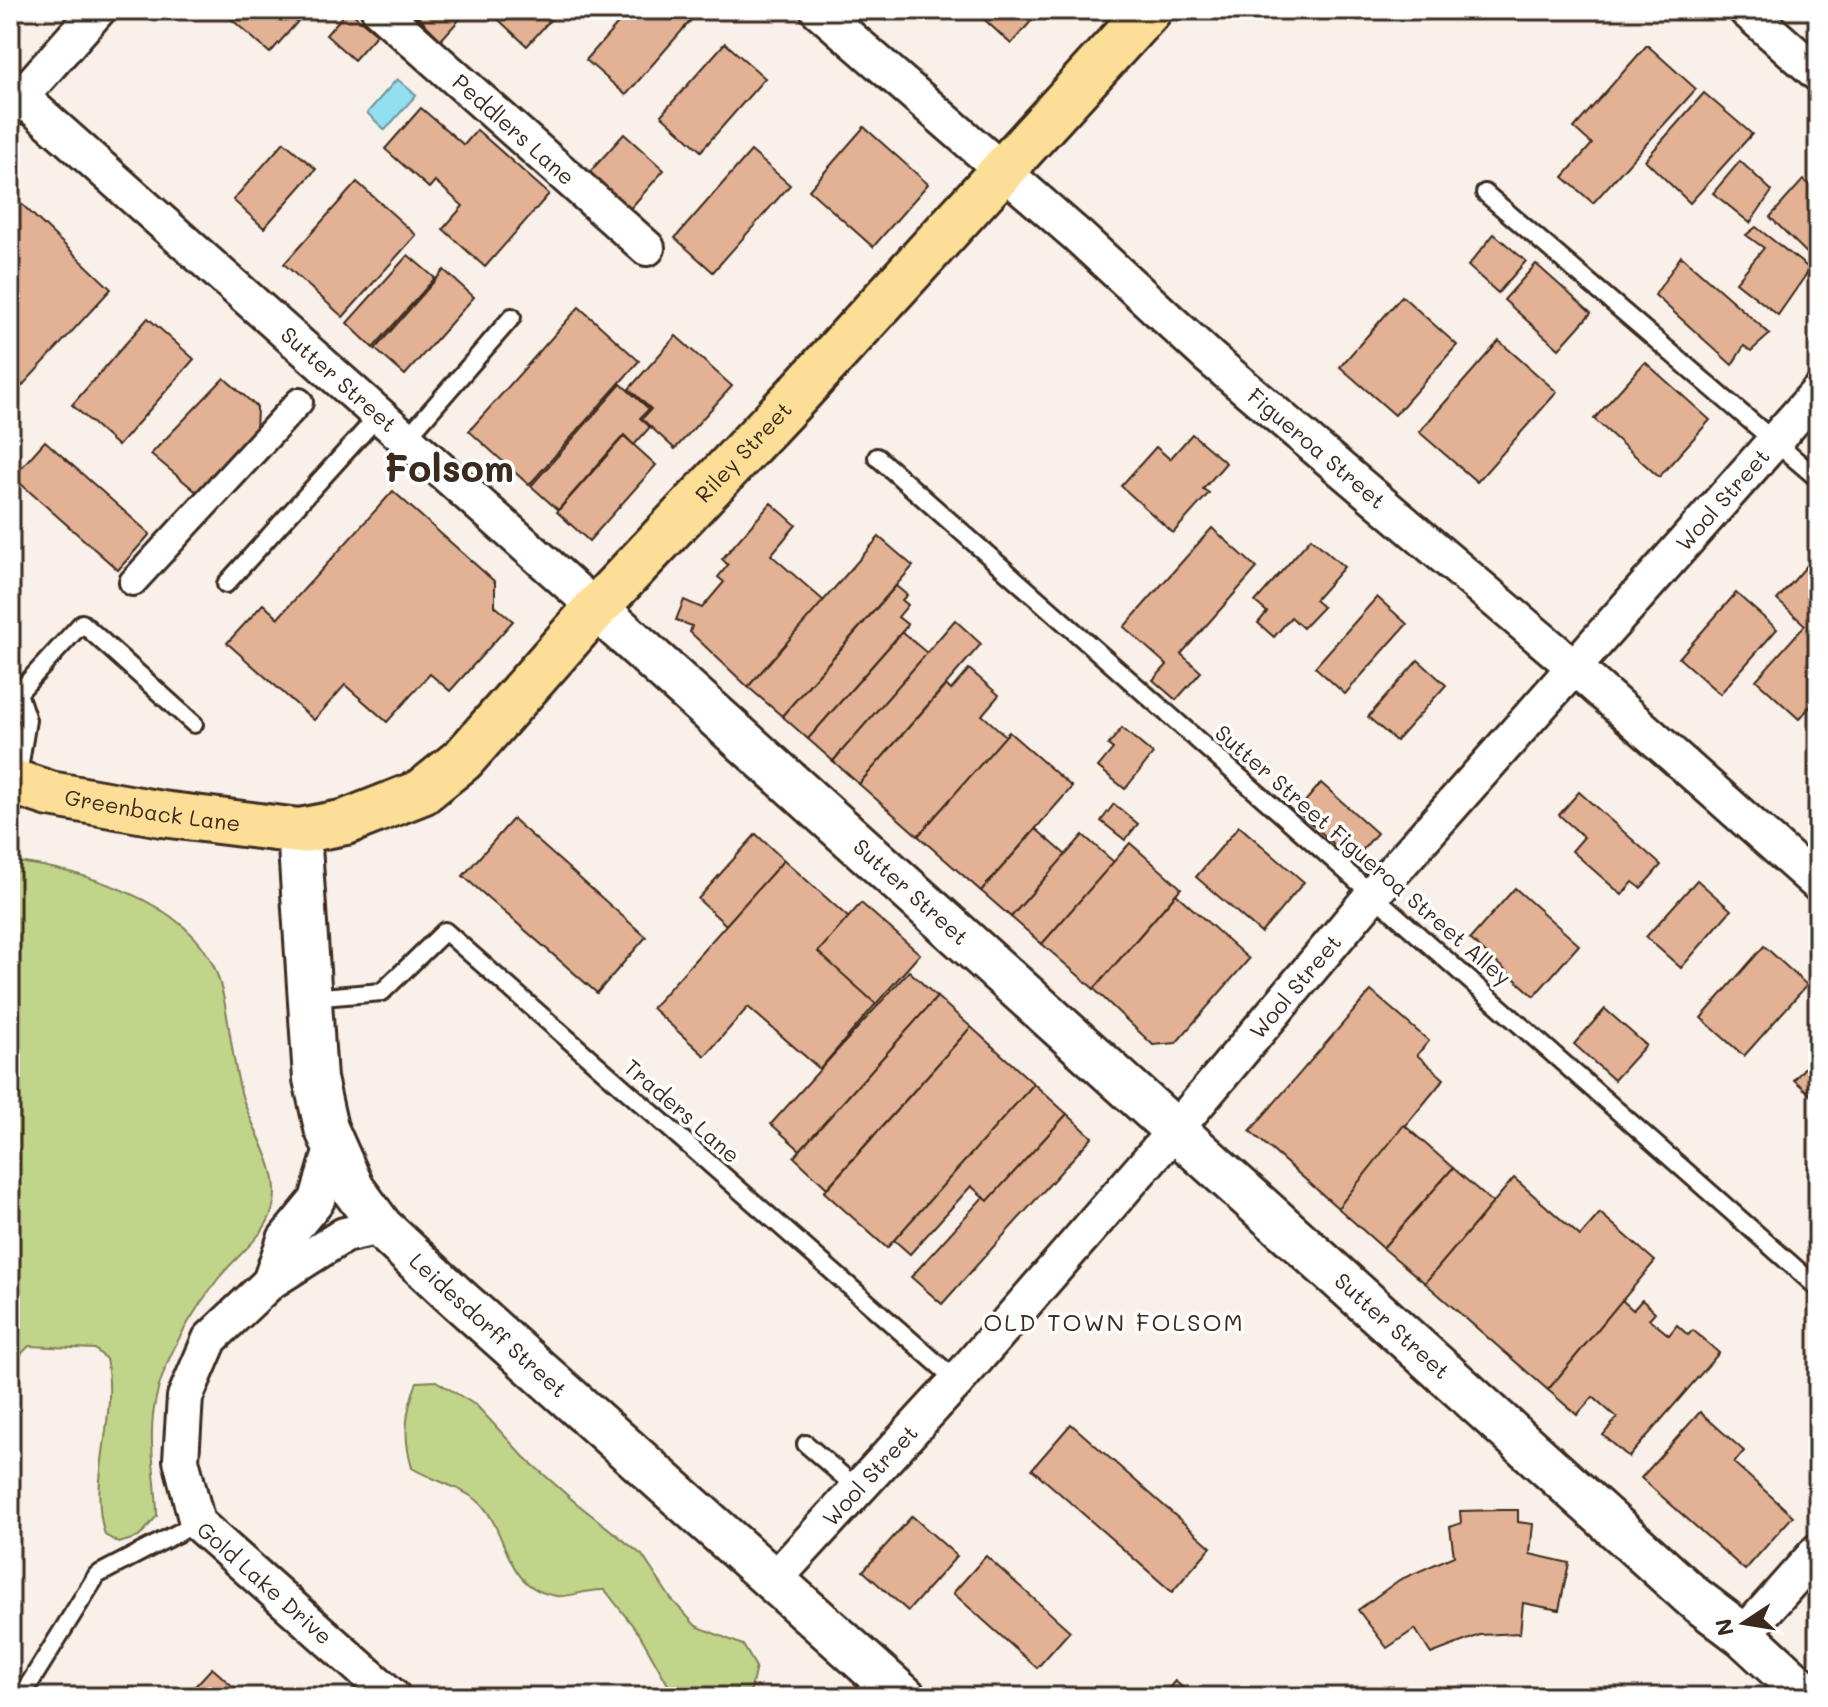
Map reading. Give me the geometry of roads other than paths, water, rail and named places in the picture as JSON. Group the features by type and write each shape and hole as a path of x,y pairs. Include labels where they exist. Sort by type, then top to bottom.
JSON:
{"main road":[{"name":"Riley Street","path":"299,831 346,822 422,792 463,759 596,608 1149,10"},
{"name":"Greenback Lane","path":"13,782 50,794 162,814 299,831"}],"street":[{"path":"14,98 98,10"},
{"name":"Peddlers Lane","path":"379,10 647,248"},
{"name":"Figueroa Street","path":"818,10 1078,236 1209,357 1574,667 1818,884"},
{"path":"1746,10 1818,74"},
{"name":"Sutter Street","path":"14,98 596,608 1694,1598 1743,1635 1810,1697"},
{"name":"Wool Street","path":"774,1580 957,1381 1176,1129 1374,893 1818,392"},
{"path":"133,582 299,402"},
{"name":"Leidesdorff Street","path":"299,831 318,1100 333,1145 353,1189 381,1227 904,1697"},
{"name":"Gold Lake Drive","path":"270,1282 285,1239 317,1200 333,1145"},
{"name":"Gold Lake Drive","path":"381,1227 344,1235 270,1282 210,1339 185,1397 181,1460 197,1523 393,1697"},
{"path":"1743,1635 1818,1551"}],"lane":[{"path":"1485,193 1818,479"},
{"path":"406,439 512,317"},
{"path":"226,584 379,415"},
{"name":"Sutter Street Figueroa Street Alley","path":"877,457 1818,1288"},
{"path":"13,782 27,720 14,695 82,623 194,724"},
{"name":"Traders Lane","path":"310,998 382,992 445,931 957,1381"},
{"path":"806,1444 858,1489"},
{"path":"21,1697 97,1575 197,1523"}],"water":[{"path":"397,79 416,95 385,130 367,113"}],"district":[{"name":"Folsom","path":"449,469"},
{"name":"OLD TOWN FOLSOM","path":"1114,1323"}]}
